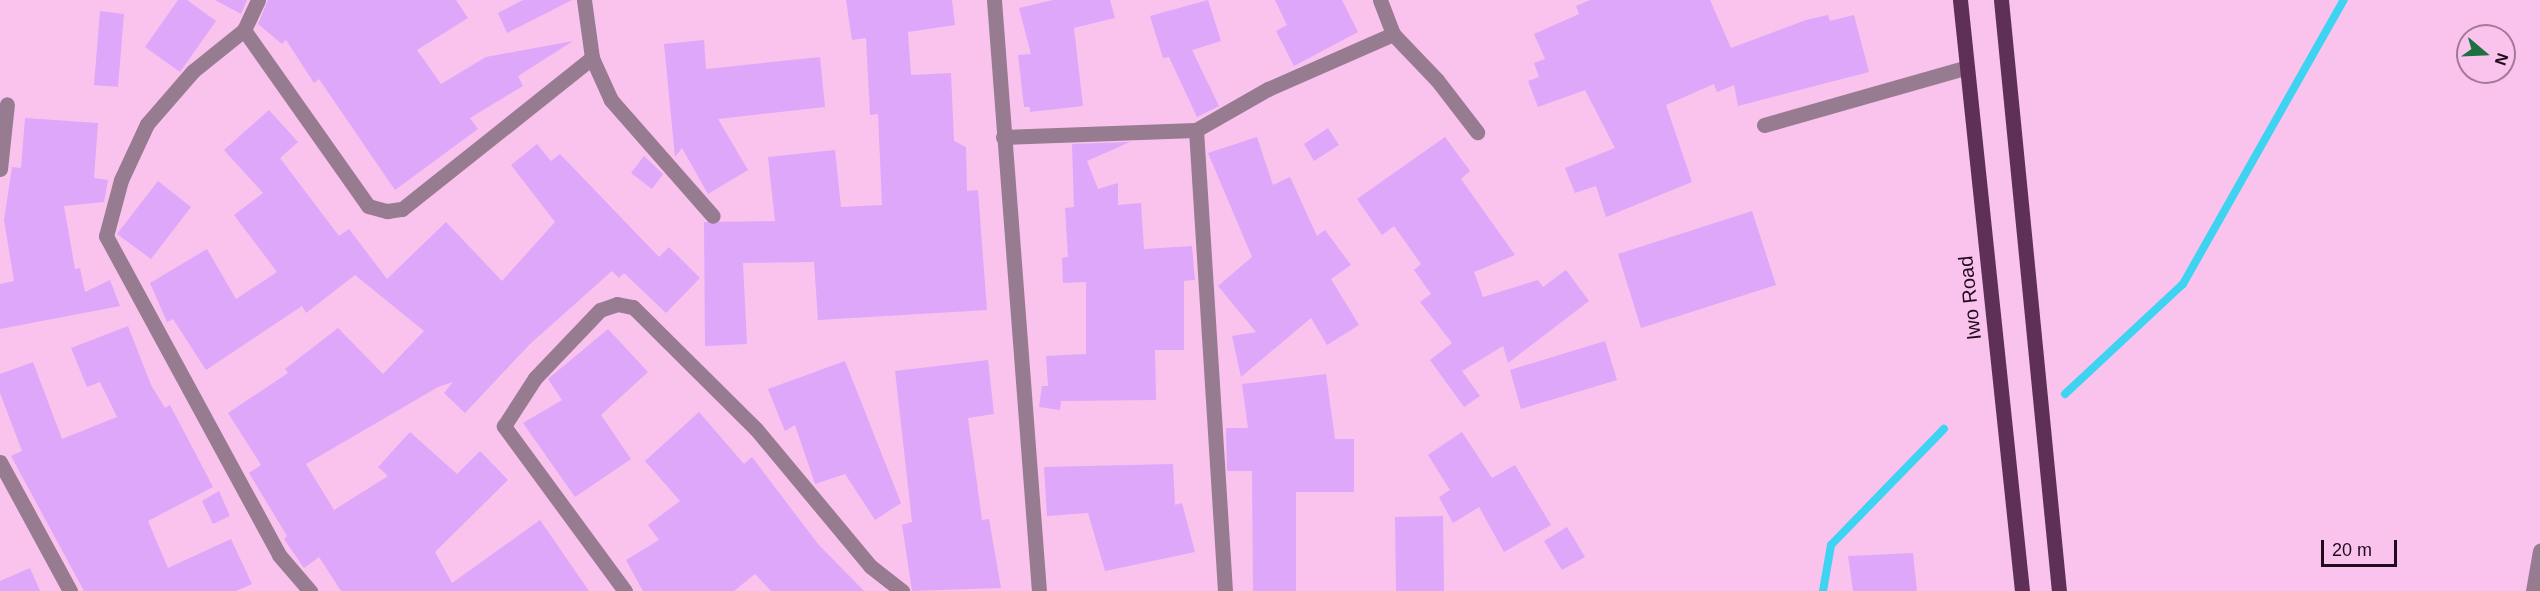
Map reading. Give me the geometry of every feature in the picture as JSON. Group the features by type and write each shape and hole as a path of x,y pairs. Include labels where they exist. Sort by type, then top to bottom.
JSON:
{"main road":[{"name":"Iwo Road","path":"1960,0 2022,591"},
{"path":"2001,0 2059,591"}],"street":[{"path":"258,0 244,30 193,71 147,124 121,180 106,236 279,555 310,591"},
{"path":"584,0 592,58 611,100 713,216"},
{"path":"994,0 1039,591"},
{"path":"1380,0 1393,34 1437,80 1477,132"},
{"path":"244,30 368,206 387,212 402,209 592,58"},
{"path":"1003,137 1196,130 1268,89 1393,34"},
{"path":"1764,124 1967,67"},
{"path":"0,169 7,104"},
{"path":"1196,130 1225,591"},
{"path":"625,591 504,426 535,378 600,310 617,304 633,308 756,429 870,566 902,591"},
{"path":"0,462 70,591"},
{"path":"2534,591 2540,551"}],"building":[{"path":"178,0 187,0 216,21 180,72 145,47"},
{"path":"215,0 247,0 241,14"},
{"path":"268,0 456,0 468,18 417,50 441,84 486,57 573,41 518,76 523,86 470,118 478,129 395,190 319,79 314,83 286,40 282,44 258,24"},
{"path":"523,0 572,0 507,33 498,13"},
{"path":"846,0 952,0 955,25 908,32 911,75 951,73 954,141 966,147 967,191 978,190 987,310 818,320 814,262 743,263 747,344 705,346 704,222 775,221 768,157 835,150 841,207 882,205 878,114 870,115 866,38 852,40"},
{"path":"1053,0 1110,0 1115,18 1074,28 1083,106 1030,112 1030,107 1024,107 1018,55 1031,54 1019,8"},
{"path":"1208,0 1221,41 1192,50 1219,106 1197,117 1169,57 1163,58 1150,16"},
{"path":"1275,0 1342,0 1358,32 1294,66 1276,31 1287,25"},
{"path":"1590,0 1710,0 1731,48 1806,20 1828,15 1830,21 1854,15 1869,72 1738,106 1734,85 1717,92 1714,84 1666,105 1692,182 1606,217 1596,186 1575,193 1565,168 1615,148 1585,90 1538,107 1528,81 1539,77 1534,63 1545,59 1534,34 1579,14 1576,6"},
{"path":"100,11 124,14 118,87 94,85"},
{"path":"704,40 706,69 820,57 825,107 718,119 748,170 708,194 682,148 675,157 664,44"},
{"path":"269,110 298,142 280,158 339,236 349,229 387,279 446,222 502,281 555,222 511,165 537,144 551,161 560,154 659,257 669,247 700,278 666,313 624,273 619,278 612,271 530,344 465,413 444,393 453,382 438,387 306,464 334,510 388,476 378,467 410,432 457,474 480,451 508,480 435,552 452,583 540,520 589,591 341,591 319,557 304,568 284,539 287,536 249,473 261,465 228,413 288,373 285,369 338,328 383,374 424,331 355,275 306,313 302,306 206,370 173,319 167,322 150,283 207,249 236,299 277,272 234,215 263,193 224,150"},
{"path":"25,118 98,123 94,178 108,180 104,202 64,206 75,269 80,268 85,292 110,280 120,306 0,329 0,284 14,281 4,220 12,167 21,168"},
{"path":"1328,128 1339,145 1314,161 1304,144"},
{"path":"1257,137 1273,185 1290,177 1317,236 1325,230 1351,265 1331,279 1359,325 1327,345 1311,318 1241,377 1232,336 1256,332 1218,286 1252,257 1208,153"},
{"path":"1445,137 1470,171 1461,179 1515,255 1474,272 1483,297 1538,280 1543,287 1566,270 1589,301 1508,363 1503,346 1462,371 1480,396 1464,407 1430,360 1452,343 1420,302 1431,294 1414,270 1421,264 1394,226 1382,235 1357,199"},
{"path":"1130,142 1087,161 1098,189 1118,183 1118,205 1141,203 1144,249 1192,246 1195,280 1184,281 1184,350 1155,350 1156,400 1061,401 1060,410 1039,407 1042,386 1048,386 1046,356 1086,354 1086,282 1063,283 1062,258 1068,257 1065,208 1074,207 1072,144"},
{"path":"644,156 663,174 652,189 631,173"},
{"path":"158,181 191,207 151,259 117,234"},
{"path":"1752,211 1776,285 1641,328 1618,254"},
{"path":"128,326 151,385 165,408 170,405 213,487 148,521 168,568 231,539 252,584 236,591 84,591 11,456 22,451 0,393 0,374 33,362 62,439 117,417 100,382 87,387 71,348"},
{"path":"608,329 648,372 601,415 631,459 575,497 523,423 562,400 548,379"},
{"path":"1605,341 1617,380 1521,409 1510,370"},
{"path":"988,360 994,414 968,418 982,520 989,519 1001,588 912,591 902,525 912,522 895,371"},
{"path":"845,361 901,503 875,520 845,474 815,484 795,425 785,431 768,389"},
{"path":"1326,374 1335,439 1354,439 1354,492 1296,492 1296,591 1253,591 1252,471 1227,471 1226,428 1248,428 1242,384"},
{"path":"699,412 744,464 752,457 818,544 864,591 771,591 755,574 734,591 643,591 626,560 659,540 648,525 680,501 645,461"},
{"path":"1462,432 1492,478 1515,465 1551,525 1504,552 1479,507 1453,523 1439,497 1450,490 1428,455"},
{"path":"1173,464 1175,505 1182,503 1195,552 1105,571 1088,513 1047,516 1044,467"},
{"path":"219,491 230,516 213,524 202,501"},
{"path":"1443,516 1444,591 1396,591 1395,517"},
{"path":"1567,527 1585,557 1562,570 1544,541"},
{"path":"1913,553 1917,591 1853,591 1848,556"},
{"path":"30,568 40,591 0,591 0,581"}],"waterway":[{"path":"2065,394 2183,284 2344,0"},
{"path":"1823,591 1831,545 1944,429"}]}
